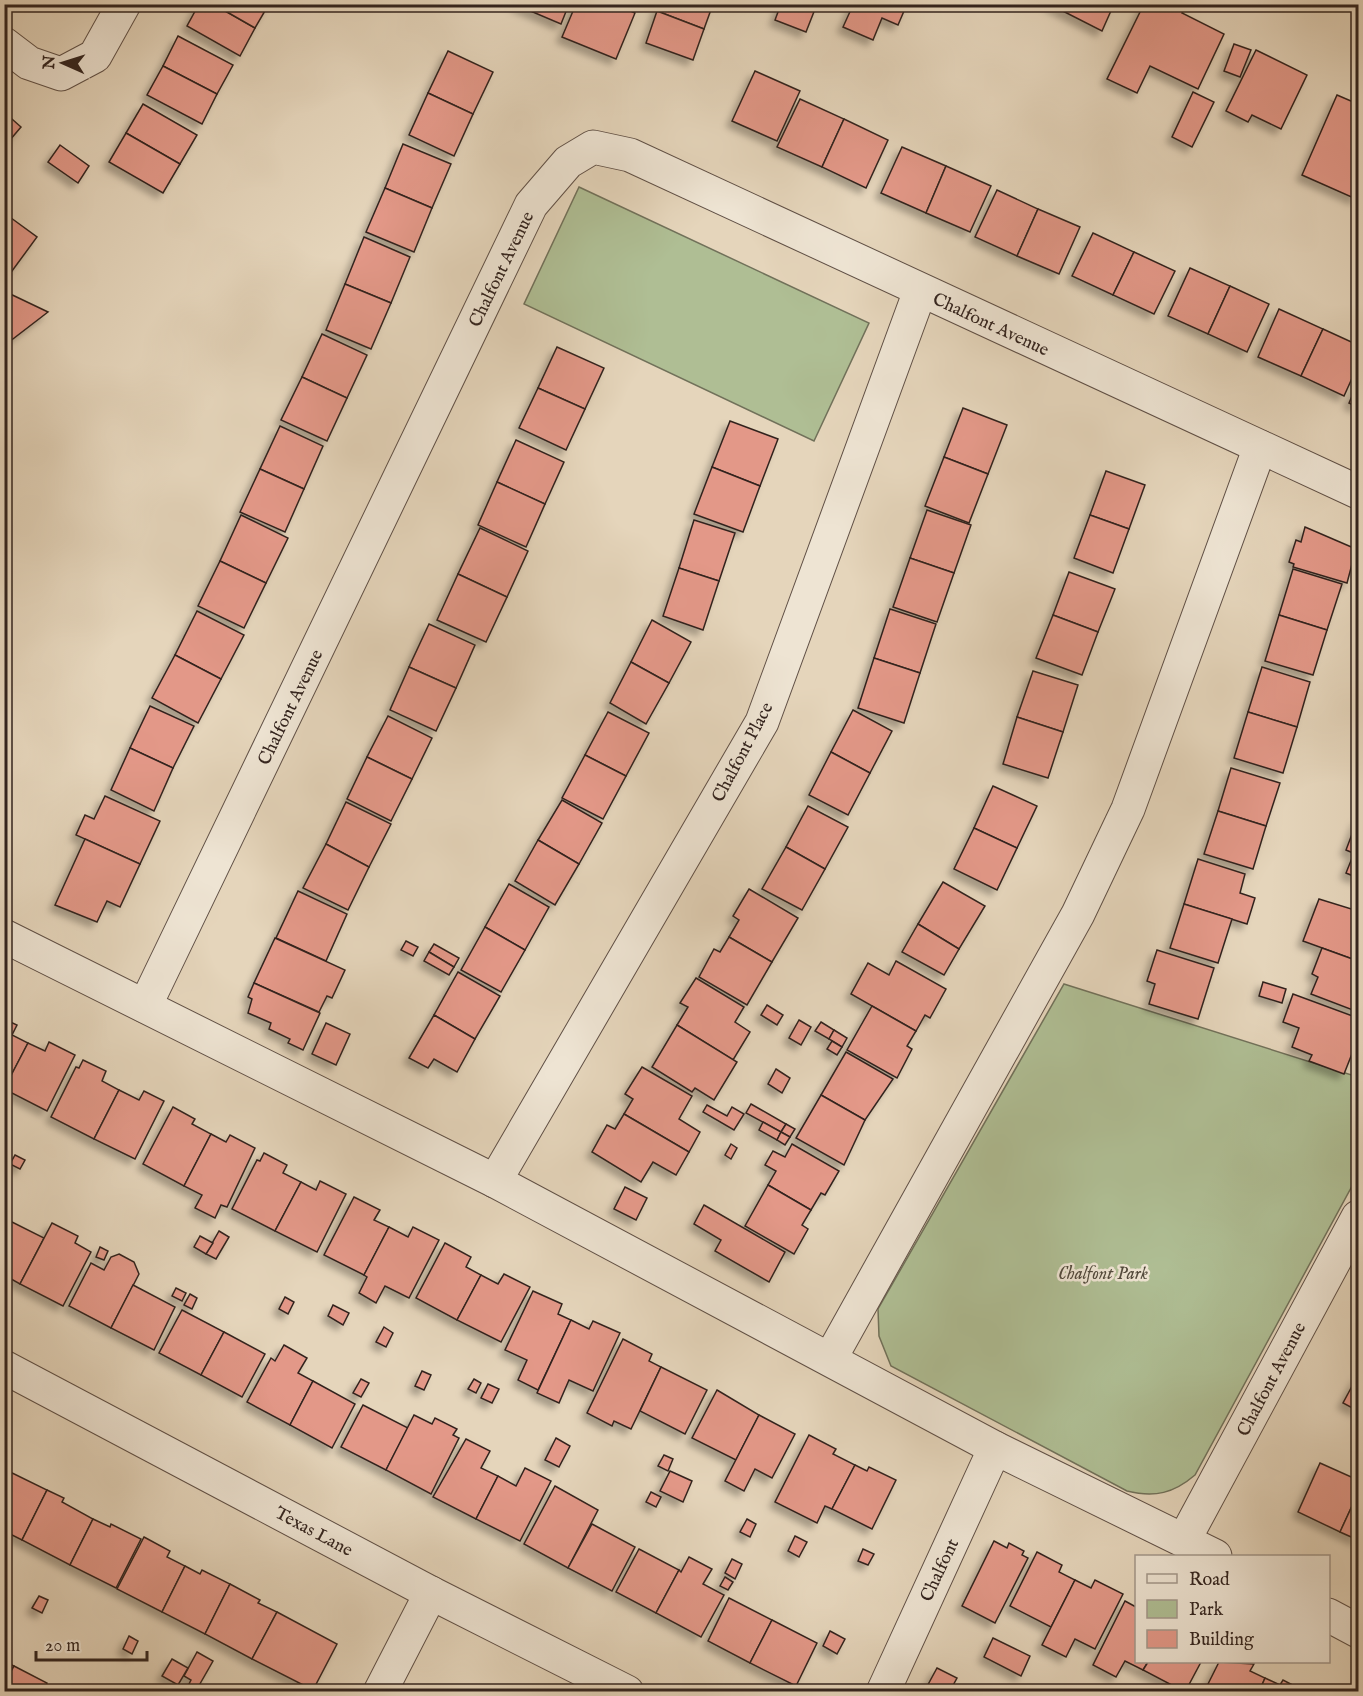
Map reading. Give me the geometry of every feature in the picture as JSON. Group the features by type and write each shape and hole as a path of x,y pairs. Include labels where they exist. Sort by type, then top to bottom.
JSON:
{"street":[{"path":"4,44 29,63 61,74 94,56 124,4"},
{"name":"Chalfont Avenue","path":"146,1006 531,205 568,162 593,147 630,155 1359,492"},
{"name":"Chalfont Place","path":"495,1181 762,722 920,291"},
{"path":"830,1359 1078,914 1128,809 1260,447"},
{"path":"4,936 495,1181 995,1448 1211,1555"},
{"name":"Chalfont Avenue","path":"1184,1540 1359,1217"},
{"name":"Texas Lane","path":"4,1366 431,1593 627,1692"},
{"name":"Chalfont","path":"883,1692 995,1448"},
{"path":"380,1692 431,1593"},
{"path":"1330,1616 1359,1631"}],"green space":[{"path":"579,187 869,323 814,441 524,304"},
{"name":"Chalfont Park","path":"1064,984 1358,1077 1358,1175 1195,1475 1172,1490 1155,1494 1127,1491 891,1366 879,1336 878,1309"}],"building":[{"path":"199,4 213,4 255,28 240,56 187,26"},
{"path":"213,4 269,4 255,28"},
{"path":"514,4 569,4 561,24"},
{"path":"576,4 615,4 635,13 616,59 562,37"},
{"path":"660,4 713,4 704,29 657,11"},
{"path":"781,4 817,4 806,32 775,20"},
{"path":"850,4 907,4 898,25 882,18 873,40 843,27 853,5"},
{"path":"1049,4 1114,4 1102,31"},
{"path":"1144,4 1182,4 1186,7 1182,13 1224,34 1198,89 1150,66 1137,93 1107,79"},
{"path":"657,11 704,29 693,60 646,43"},
{"path":"178,36 233,65 217,94 163,66"},
{"path":"1234,44 1251,50 1240,77 1224,71"},
{"path":"1256,50 1307,75 1281,129 1252,115 1248,122 1226,111"},
{"path":"448,51 493,72 473,114 428,93"},
{"path":"163,66 217,94 202,124 147,95"},
{"path":"755,71 800,91 777,141 732,121"},
{"path":"1193,92 1214,102 1192,147 1172,137"},
{"path":"428,93 473,114 454,156 409,135"},
{"path":"1337,95 1358,104 1358,192 1356,199 1302,175"},
{"path":"800,99 844,119 822,167 777,147"},
{"path":"143,104 197,135 180,164 126,133"},
{"path":"4,112 21,127 4,147"},
{"path":"844,119 888,140 866,188 822,167"},
{"path":"126,133 180,164 163,193 109,162"},
{"path":"403,144 451,164 432,208 385,188"},
{"path":"60,145 89,166 78,183 48,162"},
{"path":"902,147 946,166 926,213 881,193"},
{"path":"946,166 991,186 970,232 926,213"},
{"path":"385,188 432,208 414,252 366,232"},
{"path":"997,190 1038,209 1017,256 975,237"},
{"path":"1038,209 1080,227 1059,274 1017,256"},
{"path":"7,215 37,237 12,271 4,266"},
{"path":"1093,233 1134,252 1113,295 1072,276"},
{"path":"364,237 410,257 391,303 345,284"},
{"path":"1134,252 1175,271 1154,314 1113,295"},
{"path":"1190,268 1230,286 1208,334 1168,316"},
{"path":"345,284 391,303 371,349 326,330"},
{"path":"1230,286 1269,304 1247,352 1208,334"},
{"path":"4,291 48,312 5,345 4,344"},
{"path":"1279,309 1323,329 1301,376 1258,357"},
{"path":"1323,329 1358,345 1358,365 1344,396 1301,376"},
{"path":"322,334 367,355 347,398 302,377"},
{"path":"557,347 604,368 585,409 538,388"},
{"path":"302,377 347,398 327,441 281,420"},
{"path":"1358,382 1358,407 1349,403"},
{"path":"538,388 585,409 566,450 519,428"},
{"path":"963,408 1007,425 988,474 944,457"},
{"path":"730,421 778,439 760,486 712,467"},
{"path":"280,426 323,446 304,489 260,469"},
{"path":"516,440 564,462 545,504 497,482"},
{"path":"944,457 988,474 969,523 925,506"},
{"path":"712,467 760,486 743,532 694,514"},
{"path":"260,469 304,489 285,532 240,512"},
{"path":"1106,471 1145,485 1129,529 1090,515"},
{"path":"497,482 545,504 526,547 478,525"},
{"path":"927,510 971,525 954,573 910,558"},
{"path":"241,515 288,538 266,583 220,561"},
{"path":"1090,515 1129,529 1113,573 1074,558"},
{"path":"694,520 735,533 719,581 679,568"},
{"path":"1305,527 1356,549 1347,583 1293,567 1294,564 1289,562 1296,540 1301,542"},
{"path":"480,528 528,551 507,597 458,574"},
{"path":"910,558 954,573 937,622 893,607"},
{"path":"220,561 266,583 244,628 198,606"},
{"path":"679,568 719,581 703,630 663,616"},
{"path":"1293,569 1342,584 1327,630 1279,615"},
{"path":"1069,572 1115,589 1098,632 1053,615"},
{"path":"458,574 507,597 486,642 437,620"},
{"path":"890,609 936,624 920,673 874,658"},
{"path":"197,611 244,635 221,679 175,655"},
{"path":"1053,615 1098,632 1082,675 1036,658"},
{"path":"1279,615 1327,630 1313,675 1265,661"},
{"path":"652,620 691,642 669,683 631,662"},
{"path":"429,624 475,645 456,688 409,667"},
{"path":"175,655 221,679 198,723 152,698"},
{"path":"874,658 920,673 904,723 858,708"},
{"path":"631,662 669,683 646,724 610,703"},
{"path":"409,667 456,688 436,731 390,710"},
{"path":"1262,667 1310,682 1297,727 1248,712"},
{"path":"1033,671 1078,685 1063,732 1017,717"},
{"path":"150,706 194,726 173,768 130,748"},
{"path":"853,710 892,731 870,773 831,752"},
{"path":"608,712 649,733 626,776 585,755"},
{"path":"1248,712 1297,727 1283,773 1234,758"},
{"path":"388,716 432,738 412,779 367,757"},
{"path":"1017,717 1063,732 1048,778 1003,764"},
{"path":"130,748 173,768 154,811 111,790"},
{"path":"831,752 870,773 848,815 809,795"},
{"path":"585,755 626,776 603,819 562,798"},
{"path":"367,757 412,779 391,821 347,799"},
{"path":"1231,768 1280,783 1266,826 1218,811"},
{"path":"993,786 1037,806 1017,848 974,828"},
{"path":"105,796 160,821 140,864 76,835 85,815 94,819"},
{"path":"562,800 602,823 579,864 538,840"},
{"path":"346,802 391,824 369,867 326,844"},
{"path":"808,806 848,827 825,869 786,847"},
{"path":"1218,811 1266,826 1253,869 1204,854"},
{"path":"1358,818 1358,855 1346,850"},
{"path":"974,828 1017,848 997,890 954,869"},
{"path":"85,839 140,864 120,907 107,901 97,922 55,905"},
{"path":"538,840 579,864 555,905 515,881"},
{"path":"326,844 369,867 348,910 303,888"},
{"path":"786,847 825,869 802,910 762,889"},
{"path":"1354,853 1358,855 1358,878 1346,873"},
{"path":"1198,859 1245,874 1240,893 1255,898 1247,924 1184,904"},
{"path":"943,882 985,906 959,949 918,924"},
{"path":"509,884 549,907 525,950 485,927"},
{"path":"749,889 798,918 772,962 729,937 739,920 733,916"},
{"path":"298,891 347,914 326,961 276,938"},
{"path":"1319,899 1358,911 1358,961 1303,941"},
{"path":"1184,904 1232,919 1218,963 1170,948"},
{"path":"918,924 959,949 944,975 902,952"},
{"path":"485,927 525,950 501,992 461,970"},
{"path":"729,937 772,962 747,1005 699,977 714,949 720,952"},
{"path":"275,938 345,970 332,998 327,996 319,1012 254,983"},
{"path":"406,941 418,947 413,956 401,950"},
{"path":"434,944 459,958 454,967 429,952"},
{"path":"1322,948 1358,961 1358,1012 1311,994 1318,977 1312,974"},
{"path":"1157,950 1214,968 1198,1019 1149,1004 1155,984 1147,981"},
{"path":"429,952 454,967 449,975 424,961"},
{"path":"896,961 946,989 930,1018 925,1015 916,1031 851,994 868,963 889,975"},
{"path":"458,972 500,996 475,1039 434,1015"},
{"path":"696,978 744,1007 735,1022 750,1032 733,1060 677,1025 688,1007 680,1003"},
{"path":"1263,982 1286,989 1282,1003 1259,996"},
{"path":"254,983 320,1013 303,1050 288,1043 290,1039 269,1029 271,1023 248,1013 252,999 248,997"},
{"path":"1293,994 1358,1018 1355,1046 1344,1074 1309,1061 1312,1055 1292,1047 1299,1028 1283,1022"},
{"path":"767,1005 783,1015 777,1025 761,1015"},
{"path":"872,1006 916,1031 907,1046 912,1049 897,1078 847,1050"},
{"path":"434,1015 475,1039 457,1072 434,1059 428,1068 409,1058"},
{"path":"4,1019 17,1025 12,1035 28,1043 4,1089"},
{"path":"799,1020 811,1027 801,1045 789,1038"},
{"path":"821,1022 834,1030 829,1039 815,1031"},
{"path":"326,1023 350,1034 336,1065 312,1054"},
{"path":"677,1025 737,1062 714,1100 695,1088 692,1092 652,1067"},
{"path":"834,1030 847,1038 842,1047 829,1039"},
{"path":"832,1041 842,1047 837,1055 827,1049"},
{"path":"49,1042 75,1055 47,1111 4,1089 28,1043 45,1051"},
{"path":"846,1052 893,1079 865,1120 821,1095"},
{"path":"83,1060 106,1071 102,1081 119,1090 94,1139 51,1117 76,1067 79,1068"},
{"path":"642,1067 692,1096 679,1119 700,1132 689,1152 624,1114 633,1099 625,1094"},
{"path":"776,1069 790,1078 782,1093 768,1084"},
{"path":"119,1090 139,1100 144,1091 164,1101 135,1159 94,1139"},
{"path":"821,1095 865,1120 844,1165 796,1138"},
{"path":"751,1104 786,1124 781,1132 746,1113"},
{"path":"707,1105 727,1116 732,1107 744,1114 734,1130 703,1112"},
{"path":"173,1107 195,1119 192,1124 211,1134 184,1186 143,1164"},
{"path":"624,1114 689,1152 676,1175 653,1162 641,1182 592,1152 607,1125 615,1129"},
{"path":"763,1122 781,1132 777,1140 759,1130"},
{"path":"786,1124 795,1129 790,1137 781,1132"},
{"path":"781,1132 790,1137 785,1145 777,1140"},
{"path":"211,1134 226,1142 230,1135 255,1148 227,1207 221,1205 215,1218 195,1208 202,1195 184,1186"},
{"path":"731,1144 737,1148 731,1159 725,1155"},
{"path":"792,1144 839,1171 825,1195 821,1193 811,1210 768,1185 776,1171 765,1165 773,1151 785,1157"},
{"path":"264,1153 287,1165 283,1173 301,1182 275,1231 232,1209 257,1160 260,1161"},
{"path":"15,1155 25,1160 20,1169 10,1164"},
{"path":"320,1181 346,1194 317,1252 275,1231 301,1182 316,1190"},
{"path":"768,1185 811,1210 802,1225 808,1229 794,1254 745,1226"},
{"path":"625,1187 647,1198 636,1220 614,1209"},
{"path":"354,1197 380,1210 374,1220 389,1227 364,1275 324,1255"},
{"path":"704,1205 785,1252 769,1282 715,1251 721,1240 694,1224"},
{"path":"4,1218 44,1238 20,1284 4,1275"},
{"path":"52,1223 78,1236 75,1243 91,1252 63,1306 20,1284"},
{"path":"389,1227 408,1237 413,1227 439,1240 409,1298 385,1286 376,1303 359,1293 367,1277 364,1275"},
{"path":"219,1231 229,1237 216,1259 206,1254"},
{"path":"200,1236 213,1243 206,1254 194,1247"},
{"path":"445,1243 471,1257 466,1267 481,1275 457,1320 416,1298"},
{"path":"100,1247 108,1251 104,1260 96,1257"},
{"path":"119,1254 134,1262 139,1274 111,1328 69,1306 91,1263 104,1270 111,1257"},
{"path":"504,1274 530,1287 501,1342 457,1320 481,1275 498,1284"},
{"path":"133,1285 175,1307 154,1350 111,1328"},
{"path":"176,1288 186,1293 182,1301 172,1296"},
{"path":"533,1291 562,1304 558,1314 571,1320 538,1390 518,1380 527,1360 505,1350"},
{"path":"190,1294 197,1298 192,1309 184,1305"},
{"path":"285,1297 294,1302 288,1314 279,1309"},
{"path":"333,1305 349,1313 343,1325 328,1316"},
{"path":"182,1310 224,1332 201,1375 159,1353"},
{"path":"571,1320 589,1329 593,1321 620,1333 593,1391 569,1380 559,1403 537,1393"},
{"path":"384,1327 393,1333 386,1347 376,1342"},
{"path":"224,1332 265,1354 242,1397 201,1375"},
{"path":"623,1339 652,1354 649,1361 661,1367 631,1429 614,1421 612,1426 587,1413"},
{"path":"284,1345 307,1358 298,1373 313,1381 290,1425 247,1402 271,1358 275,1361"},
{"path":"661,1367 707,1390 685,1434 640,1411"},
{"path":"422,1371 431,1375 424,1390 415,1386"},
{"path":"1358,1375 1358,1411 1343,1403"},
{"path":"361,1379 369,1383 361,1397 353,1393"},
{"path":"474,1379 481,1383 476,1393 468,1389"},
{"path":"313,1381 355,1404 332,1448 290,1425"},
{"path":"488,1384 499,1389 492,1403 481,1398"},
{"path":"717,1390 759,1415 736,1460 692,1438"},
{"path":"363,1405 408,1428 386,1470 341,1447"},
{"path":"414,1415 432,1424 435,1418 457,1429 453,1435 459,1438 431,1494 386,1470"},
{"path":"759,1415 795,1434 772,1478 755,1469 744,1491 725,1481"},
{"path":"809,1435 836,1449 833,1454 855,1465 832,1509 825,1506 817,1523 775,1502"},
{"path":"556,1438 570,1446 559,1467 545,1460"},
{"path":"466,1439 490,1451 481,1468 498,1476 476,1519 433,1497"},
{"path":"664,1455 673,1459 668,1471 658,1466"},
{"path":"1320,1463 1358,1480 1358,1493 1340,1532 1298,1512"},
{"path":"855,1465 867,1471 869,1467 896,1480 872,1529 832,1509"},
{"path":"525,1468 551,1481 520,1541 476,1519 498,1476 516,1486"},
{"path":"4,1469 47,1490 22,1540 4,1531"},
{"path":"670,1471 692,1481 683,1502 660,1491"},
{"path":"555,1486 598,1510 568,1568 524,1544"},
{"path":"47,1490 64,1498 62,1502 93,1519 70,1565 22,1540"},
{"path":"651,1492 661,1497 656,1507 646,1502"},
{"path":"1358,1493 1358,1540 1340,1532"},
{"path":"93,1519 110,1527 111,1524 141,1539 116,1588 70,1565"},
{"path":"747,1519 756,1524 750,1537 740,1532"},
{"path":"592,1524 635,1547 612,1591 568,1568"},
{"path":"795,1536 807,1542 799,1557 788,1551"},
{"path":"144,1537 170,1551 167,1557 185,1566 162,1612 117,1589"},
{"path":"994,1541 1007,1548 1009,1543 1024,1551 1022,1555 1028,1558 995,1623 962,1606"},
{"path":"639,1549 679,1570 656,1613 616,1592"},
{"path":"863,1549 874,1554 868,1565 858,1561"},
{"path":"1037,1552 1062,1565 1059,1572 1075,1580 1051,1627 1010,1606"},
{"path":"689,1557 712,1569 703,1584 724,1595 701,1637 656,1613 679,1570 681,1572"},
{"path":"732,1559 742,1564 735,1579 725,1573"},
{"path":"185,1566 200,1574 202,1570 230,1584 205,1634 162,1612"},
{"path":"725,1577 733,1582 728,1590 720,1586"},
{"path":"1075,1580 1091,1588 1095,1580 1123,1594 1095,1649 1075,1639 1066,1657 1042,1645"},
{"path":"230,1584 260,1600 258,1603 277,1612 252,1659 205,1634"},
{"path":"39,1596 48,1600 42,1613 32,1608"},
{"path":"729,1598 772,1620 750,1663 708,1641"},
{"path":"1125,1601 1135,1606 1135,1663 1147,1663 1143,1670 1125,1661 1116,1677 1093,1665"},
{"path":"277,1612 337,1644 313,1690 252,1659"},
{"path":"772,1620 817,1643 796,1686 750,1663"},
{"path":"830,1631 845,1639 837,1654 823,1646"},
{"path":"129,1636 138,1641 132,1654 123,1649"},
{"path":"993,1638 1030,1656 1021,1676 984,1657"},
{"path":"197,1652 213,1661 197,1689 189,1684 191,1680 184,1676"},
{"path":"172,1659 188,1668 178,1685 162,1676"},
{"path":"4,1661 14,1666 4,1684"},
{"path":"1147,1663 1200,1663 1185,1692 1143,1670"},
{"path":"1218,1663 1254,1664 1250,1671 1265,1678 1259,1692 1204,1692"},
{"path":"14,1666 47,1683 43,1692 4,1692 4,1684"},
{"path":"937,1668 957,1678 951,1689 955,1692 924,1692"},
{"path":"1265,1678 1280,1685 1283,1680 1306,1692 1259,1692"}]}
